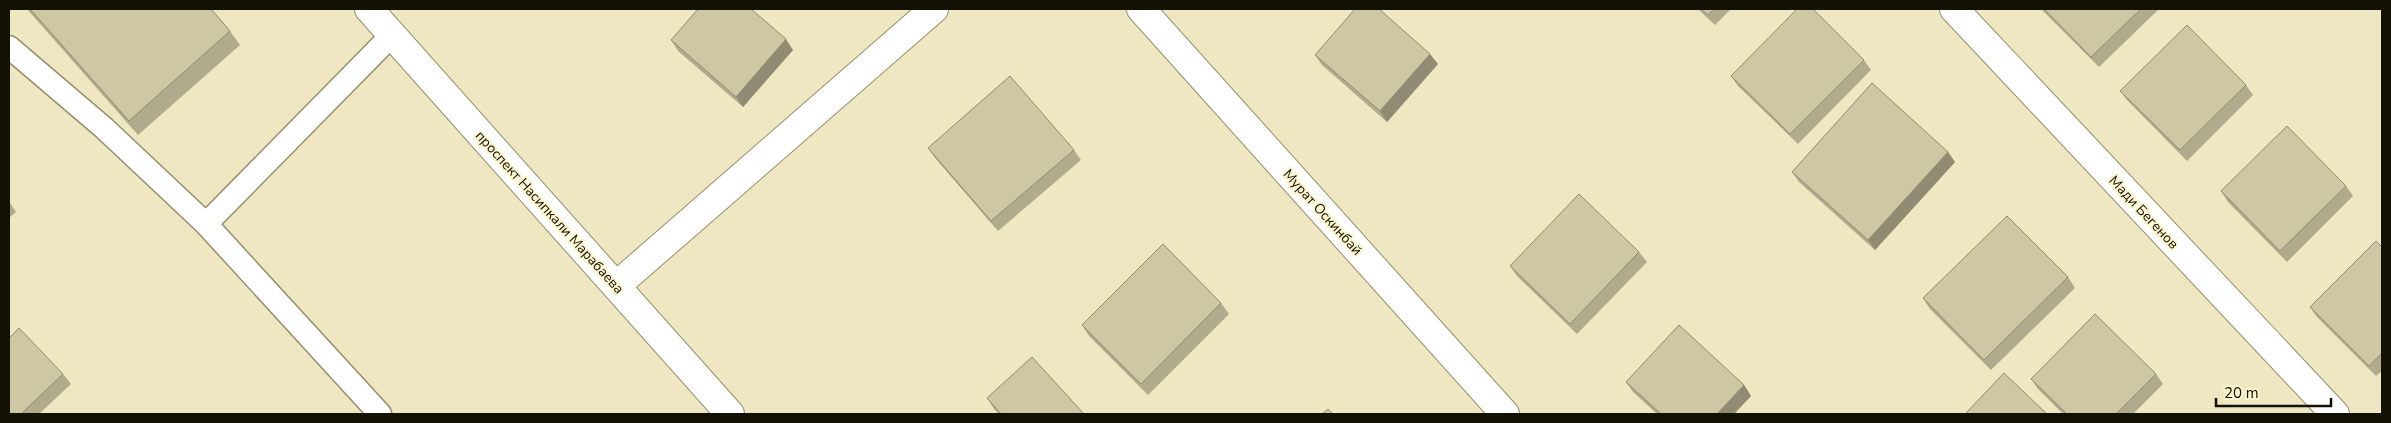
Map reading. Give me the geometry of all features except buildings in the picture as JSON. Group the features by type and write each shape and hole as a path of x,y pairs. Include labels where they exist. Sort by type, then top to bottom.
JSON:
{"street":[{"name":"проспект Насипкали Марабаева","path":"369,9 730,414"},
{"path":"616,286 934,9"},
{"name":"Мурат Оскинбай","path":"1141,9 1505,414"},
{"name":"Мади Бегенов","path":"1954,9 2335,414"}],"lane":[{"path":"206,224 392,35"},
{"path":"9,47 104,128 206,224 380,414"}]}
